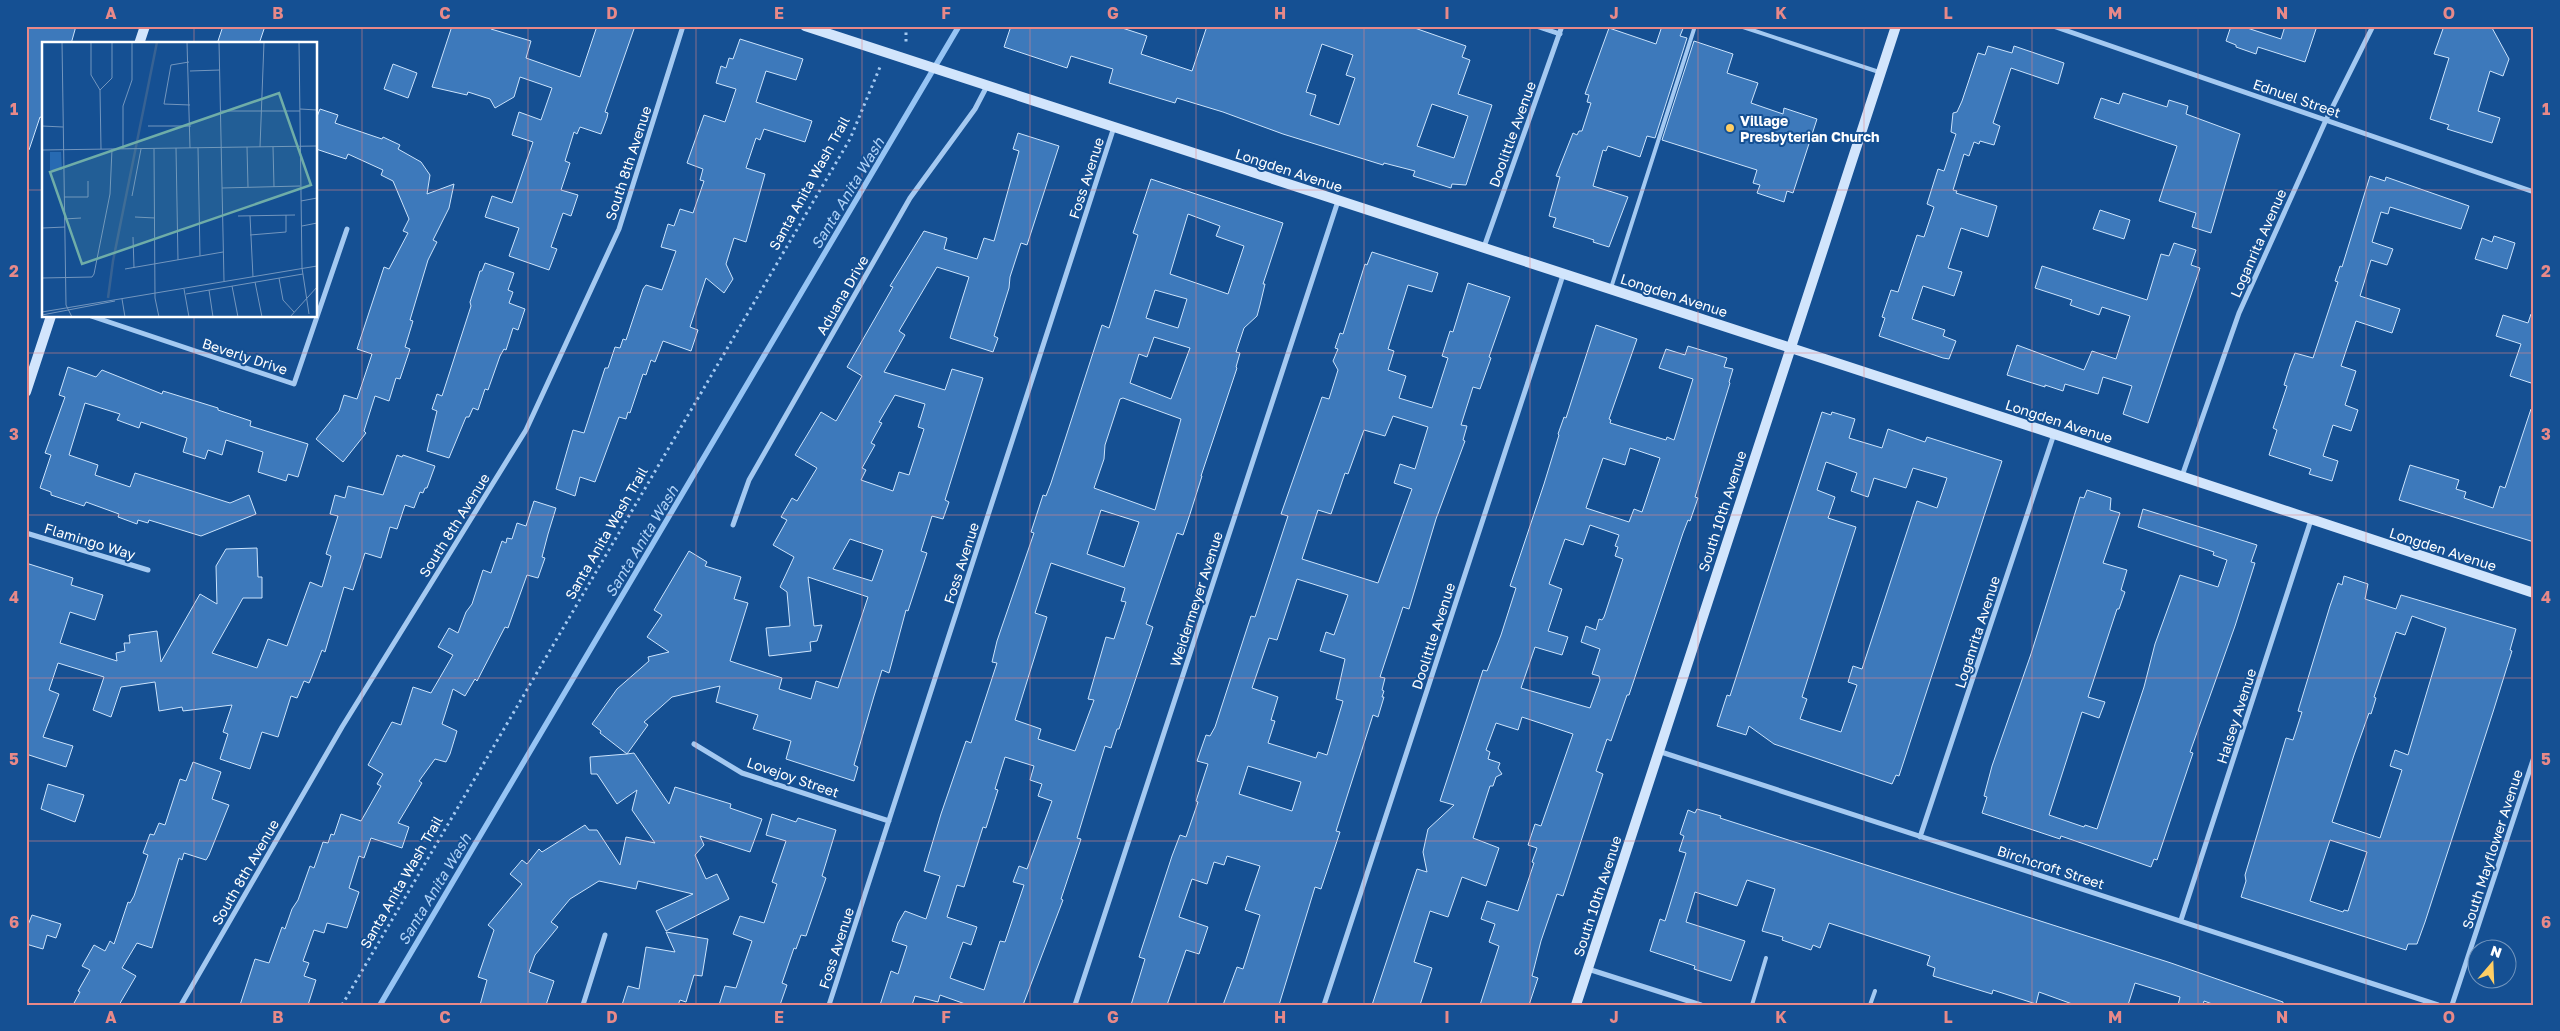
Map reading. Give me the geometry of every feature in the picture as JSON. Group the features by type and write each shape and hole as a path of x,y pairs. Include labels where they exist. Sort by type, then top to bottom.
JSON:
{"street":[{"path":"140,42 145,26"},
{"name":"South 8th Avenue","path":"181,1005 342,727 526,430 619,228 683,26"},
{"name":"Longden Avenue","path":"805,26 1789,347 2534,593"},
{"path":"1536,26 1560,34"},
{"name":"Doolittle Avenue","path":"1483,248 1562,26"},
{"name":"South 10th Avenue","path":"1576,1005 1789,347 1896,26"},
{"name":"Ednuel Street","path":"2052,26 2534,192"},
{"name":"Loganrita Avenue","path":"2182,476 2239,313 2326,120 2374,26"},
{"name":"Aduana Drive","path":"733,525 749,480 910,198 975,109 987,85"},
{"name":"Foss Avenue","path":"829,1005 1114,127"},
{"name":"Weidermeyer Avenue","path":"1076,1005 1338,200"},
{"name":"Beverly Drive","path":"318,314 347,229"},
{"name":"Doolittle Avenue","path":"1324,1005 1563,274"},
{"path":"26,392 50,318"},
{"name":"Beverly Drive","path":"97,318 294,384 317,318"},
{"name":"Loganrita Avenue","path":"1920,837 2054,434"},
{"name":"Halsey Avenue","path":"2181,920 2312,520"},
{"name":"Flamingo Way","path":"26,533 148,570"},
{"name":"Lovejoy Street","path":"694,744 742,773 889,821"},
{"name":"Birchcroft Street","path":"1658,751 2438,1005"},
{"name":"South Mayflower Avenue","path":"2452,1005 2534,756"},
{"path":"583,1005 605,935"},
{"path":"1588,969 1701,1005"}],"lane":[{"path":"1611,289 1695,26"},
{"path":"1740,26 1881,73"},
{"path":"1752,1005 1766,958"},
{"path":"1870,1005 1875,991"}],"path":[{"path":"906,26 906,44"},
{"name":"Santa Anita Wash Trail","path":"342,1005 850,139 880,67"}],"building":[{"path":"31,26 76,26 72,42 42,42 42,118 40,117 29,150 26,149 26,31"},
{"path":"223,26 265,26 260,42 218,42"},
{"path":"452,26 492,26 491,29 531,41 526,58 580,77 597,26 635,26 605,112 608,113 601,134 580,127 577,134 574,132 565,161 570,163 561,190 578,195 571,216 563,213 551,247 557,249 549,270 509,256 519,228 485,217 492,196 512,203 533,142 512,135 519,112 541,120 552,88 520,77 514,97 495,108 490,99 468,92 467,95 432,87"},
{"path":"1011,26 1116,26 1147,36 1141,54 1192,71 1207,26 1409,26 1466,46 1462,57 1470,60 1458,94 1492,105 1466,185 1452,184 1451,188 1413,176 1415,171 1384,163 1383,165 1283,134 1223,112 1177,98 1175,103 1109,83 1113,69 1071,56 1067,68 1004,47","holes":["1322,44 1353,55 1346,75 1355,78 1339,125 1310,115 1316,95 1306,92","1432,104 1468,116 1454,158 1417,146"]},
{"path":"1662,26 1684,26 1680,36 1687,38 1655,138 1647,136 1640,157 1608,146 1606,151 1603,150 1593,186 1628,197 1609,247 1593,242 1594,240 1553,227 1556,218 1549,216 1560,177 1556,176 1573,133 1577,135 1579,131 1582,131 1591,103 1587,102 1589,95 1585,94 1609,28 1656,44"},
{"path":"2231,26 2241,26 2281,39 2285,26 2317,26 2305,62 2258,47 2256,54 2236,47 2236,45 2226,41"},
{"path":"2444,26 2491,26 2509,59 2503,76 2490,71 2478,111 2500,118 2492,143 2447,129 2449,125 2430,119 2449,58 2434,54"},
{"path":"740,39 803,59 796,80 766,71 756,102 812,121 805,142 764,129 760,140 756,138 746,168 765,174 746,242 734,238 726,264 733,279 724,293 706,278 690,327 698,330 691,351 663,341 655,362 651,360 646,375 643,374 630,413 628,412 626,419 619,417 595,482 580,477 575,496 556,489 573,430 584,433 605,368 608,368 615,347 620,348 623,339 626,340 643,289 646,285 662,290 676,251 661,247 668,224 674,226 680,209 693,213 704,181 700,180 703,169 687,163 704,115 725,122 736,89 716,83 721,66 726,68 729,58 733,59"},
{"path":"1694,41 1733,54 1727,73 1758,83 1751,103 1783,114 1784,108 1817,119 1793,193 1787,191 1784,202 1757,193 1760,185 1753,183 1757,170 1662,140"},
{"path":"1988,46 2012,53 2014,46 2064,63 2058,84 2011,68 1993,123 2000,126 1994,145 1980,141 1979,144 1974,142 1969,156 1964,154 1953,190 1957,191 1956,193 1997,206 1988,237 1961,228 1948,268 1962,272 1954,296 1923,286 1912,319 1945,330 1943,336 1956,341 1949,359 1879,336 1885,318 1882,317 1891,290 1898,292 1917,235 1924,237 1934,207 1927,204 1938,169 1944,171 1956,134 1951,132 1953,113 1957,112 1962,101 1978,53 1985,55"},
{"path":"393,64 417,73 408,98 384,89"},
{"path":"2123,93 2167,107 2169,100 2188,106 2186,114 2240,134 2211,233 2192,227 2196,213 2159,201 2177,146 2094,118 2101,98 2119,104"},
{"path":"320,109 338,115 335,123 382,139 383,137 400,145 398,149 421,162 430,175 427,194 454,184 449,208 433,240 437,242 428,260 410,320 413,321 405,347 410,349 400,379 396,378 389,401 375,396 364,431 366,433 343,462 316,439 339,411 344,395 357,399 372,354 357,349 384,267 389,269 408,233 403,231 409,219 393,181 381,175 383,170 348,154 346,159 318,150 318,114"},
{"path":"1018,133 1059,146 1027,245 1021,243 1010,277 1009,288 994,336 998,338 993,352 950,338 969,277 937,267 899,331 905,335 884,372 945,390 952,369 983,378 945,500 949,502 943,519 932,516 921,551 927,553 908,611 906,610 889,673 882,670 854,765 858,767 854,781 786,759 791,741 753,729 758,715 716,702 720,686 672,697 644,722 648,725 627,754 600,733 601,731 592,724 617,689 649,661 648,657 669,652 647,637 662,615 654,610 689,551 707,562 705,566 741,577 734,599 748,603 730,661 782,678 779,689 811,699 816,681 838,688 868,597 808,577 814,626 822,625 817,641 810,642 811,651 769,656 766,628 790,626 787,592 780,587 794,557 773,545 787,520 781,517 792,498 797,501 817,468 795,455 821,412 836,421 862,376 847,367 893,287 890,286 924,231 947,238 944,249 977,259 984,238 994,241 1019,151 1013,149","holes":["895,395 925,404 918,427 924,429 909,475 899,472 893,491 861,480 866,470 862,468 875,445 871,443 882,423 879,422","850,539 883,550 872,581 833,569"]},
{"path":"2370,176 2385,181 2386,177 2469,206 2461,229 2390,207 2388,214 2381,212 2372,242 2393,249 2387,265 2371,260 2360,296 2400,309 2392,333 2356,321 2341,366 2356,371 2345,405 2358,410 2351,431 2333,425 2323,456 2338,461 2332,481 2309,474 2311,469 2269,455 2277,430 2273,428 2287,386 2284,385 2290,366 2295,353 2313,358 2338,282 2335,281 2340,266 2342,267"},
{"path":"1151,179 1283,223 1263,284 1265,284 1257,316 1244,328 1236,352 1240,353 1237,368 1183,535 1177,533 1146,624 1153,627 1119,729 1117,729 1111,748 1105,746 1077,838 1081,839 1061,899 1063,900 1023,1005 968,1005 940,995 938,1002 915,996 912,1005 880,1005 891,971 898,974 907,946 892,941 898,923 905,911 926,919 940,876 924,871 941,814 966,741 971,743 997,663 992,662 997,641 1034,533 1031,532 1043,495 1046,496 1051,483 1102,325 1109,328 1138,235 1133,233","holes":["1188,214 1220,226 1216,236 1244,246 1228,294 1170,274","1155,290 1187,299 1178,328 1146,318","1154,337 1190,348 1171,399 1130,383 1139,354 1147,357","1123,398 1181,419 1155,510 1094,488 1104,459 1105,445 1120,399","1101,510 1139,522 1124,567 1087,554","1051,563 1125,588 1121,601 1126,602 1114,639 1106,637 1088,699 1094,700 1075,751 1038,739 1041,729 1015,720 1047,617 1035,613","1005,757 1034,766 1030,780 1042,784 1038,796 1052,801 1027,869 1019,866 1013,882 1024,885 1005,942 1000,941 984,990 950,978 963,942 971,945 977,927 947,917 957,885 964,887 983,827 986,828 998,790 995,789"]},
{"path":"2100,210 2130,220 2124,239 2093,229"},
{"path":"2494,236 2515,243 2507,269 2475,259 2482,238 2492,242"},
{"path":"2174,243 2196,250 2191,265 2200,268 2148,423 2123,414 2132,386 2103,377 2098,394 2065,384 2063,391 2007,375 2017,345 2084,370 2092,351 2116,359 2130,316 2102,307 2099,315 2070,305 2072,300 2035,288 2042,266 2147,300 2161,254 2169,256"},
{"path":"1372,252 1438,273 1432,292 1408,285 1388,349 1394,351 1388,370 1406,376 1399,398 1432,408 1448,358 1442,356 1450,331 1453,332 1468,283 1510,297 1480,389 1473,387 1461,425 1467,426 1463,440 1465,441 1436,519 1409,609 1403,607 1380,677 1385,678 1382,690 1384,691 1382,697 1384,697 1378,717 1373,715 1336,831 1340,832 1321,889 1315,887 1279,1005 1223,1005 1237,967 1243,969 1260,915 1245,910 1260,866 1227,856 1224,865 1214,862 1207,884 1192,879 1179,917 1208,927 1199,954 1186,950 1167,1005 1131,1005 1145,959 1139,957 1172,856 1180,835 1186,837 1198,802 1196,801 1208,764 1197,761 1206,735 1210,736 1215,727 1251,616 1255,617 1288,516 1281,514 1322,397 1329,399 1338,370 1333,361 1338,349 1335,348 1340,333 1343,334 1365,264 1367,265","holes":["1393,416 1428,427 1415,469 1400,464 1394,483 1412,489 1378,583 1302,559 1318,510 1331,514 1345,473 1348,474 1364,430 1385,436","1297,579 1348,595 1334,635 1326,632 1320,651 1345,659 1336,699 1343,701 1327,755 1318,752 1316,758 1268,743 1275,721 1271,720 1278,697 1252,688 1269,638 1277,640","1248,766 1301,782 1292,811 1239,794"]},
{"path":"485,263 514,273 508,290 513,292 509,303 525,309 518,330 513,328 506,350 504,349 500,356 488,390 485,389 478,410 473,408 469,417 466,417 449,458 427,451 437,411 432,409 437,394 442,396 471,306 470,302 480,271 482,271"},
{"path":"2531,314 2534,314 2534,384 2510,376 2521,344 2496,336 2503,315 2528,323"},
{"path":"1596,325 1637,339 1609,419 1611,420 1610,423 1666,440 1667,437 1674,440 1693,379 1659,368 1666,349 1685,355 1688,346 1727,358 1724,367 1733,369 1695,497 1698,498 1690,521 1688,520 1683,533 1629,695 1627,695 1611,741 1607,739 1596,771 1603,774 1563,896 1557,894 1541,941 1532,976 1538,978 1529,1005 1480,1005 1499,946 1489,942 1495,924 1481,919 1487,901 1518,911 1537,848 1528,845 1535,824 1541,826 1573,734 1522,717 1518,730 1496,723 1486,750 1490,752 1488,759 1500,763 1498,768 1502,774 1496,777 1493,786 1490,786 1473,838 1499,848 1486,886 1462,877 1448,917 1430,911 1414,962 1432,968 1420,1005 1372,1005 1417,869 1427,872 1423,852 1428,829 1454,805 1440,801 1483,670 1487,671 1501,635 1516,588 1510,586 1544,484 1558,434 1564,417 1566,418","holes":["1630,448 1660,458 1642,512 1634,509 1629,522 1586,508 1603,458 1625,465","1590,525 1619,535 1615,546 1618,547 1615,556 1623,559 1604,617 1602,620 1599,619 1596,630 1586,626 1581,642 1600,649 1592,674 1599,676 1600,680 1590,708 1521,688 1535,647 1562,655 1568,637 1548,631 1562,589 1549,584 1565,539 1583,545"]},
{"path":"68,367 96,377 102,370 162,394 163,391 218,408 218,410 251,421 250,426 308,444 298,477 288,474 286,481 258,472 263,452 226,440 222,455 208,450 205,459 183,452 187,438 141,422 139,428 117,420 120,414 85,403 69,455 98,465 95,475 130,487 135,473 230,503 249,495 256,514 201,536 149,520 148,523 138,520 137,524 118,517 119,514 86,502 84,506 51,495 51,492 40,488 51,455 45,453 65,397 59,395"},
{"path":"2531,409 2534,410 2534,542 2399,500 2410,465 2459,480 2456,489 2466,492 2464,498 2493,508 2500,486 2505,488"},
{"path":"1822,412 1831,415 1832,412 1855,419 1849,438 1882,448 1888,429 1925,442 1927,437 2002,461 1899,776 1896,775 1892,784 1774,744 1749,726 1746,735 1717,726 1727,695 1730,696","holes":["1826,462 1857,473 1851,491 1868,497 1874,478 1906,488 1913,468 1947,478 1937,508 1917,501 1862,669 1853,666 1848,682 1857,685 1841,732 1800,719 1807,699 1802,697 1856,527 1828,518 1835,497 1817,490"]},
{"path":"397,455 402,457 403,455 435,466 427,488 425,488 423,493 420,492 414,508 405,505 397,529 390,527 381,558 365,553 353,590 344,587 325,652 322,650 309,683 304,681 297,698 291,696 278,737 262,732 250,769 220,759 228,734 223,732 232,705 183,711 182,707 159,711 155,682 121,687 111,717 93,710 104,677 58,663 49,690 59,694 43,737 73,746 66,767 26,754 26,563 73,578 71,585 103,595 95,620 70,612 60,643 117,661 116,653 125,651 124,643 130,643 129,635 157,631 161,662 200,594 217,604 216,566 226,549 257,548 258,577 262,577 262,598 243,598 212,653 257,668 268,639 287,646 310,582 322,587 331,556 326,554 338,516 330,514 335,495 345,498 348,486 383,495"},
{"path":"2087,490 2111,498 2110,510 2120,513 2103,563 2127,570 2121,590 2125,592 2119,609 2117,609 2088,697 2105,702 2099,718 2082,712 2049,815 2084,827 2085,825 2097,829 2144,687 2155,644 2180,575 2218,587 2227,560 2213,555 2214,552 2138,527 2143,509 2257,545 2251,562 2255,563 2235,626 2190,752 2193,753 2157,860 2154,859 2151,867 2061,836 2060,839 1982,813 1987,797 1984,796 1992,766 2031,654 2080,497 2084,498"},
{"path":"534,501 556,508 542,557 545,558 538,578 527,575 508,628 505,627 477,681 475,679 465,696 453,689 442,724 457,731 450,754 446,762 435,759 419,781 422,783 398,823 409,827 402,848 371,838 364,858 359,856 349,888 359,892 347,928 327,923 324,933 314,930 303,961 309,963 304,976 316,980 308,1005 240,1005 255,959 269,963 282,927 285,929 292,909 298,900 310,866 314,868 323,842 328,843 331,834 334,835 341,814 361,821 381,786 377,784 383,774 368,765 392,722 401,725 413,687 431,693 453,655 438,647 449,628 458,633 466,612 472,604 483,570 491,573 502,541 506,543 507,538 512,539 517,523 526,526"},
{"path":"2344,576 2368,584 2365,599 2396,609 2401,595 2516,629 2510,650 2512,651 2425,922 2417,944 2408,944 2406,950 2241,897 2246,881 2245,875 2286,738 2293,740 2302,712 2298,711 2330,606 2338,583 2342,585","holes":["2412,616 2446,628 2408,755 2395,750 2390,766 2402,770 2380,838 2332,822 2369,713 2371,714 2376,698 2374,697 2396,632 2405,635","2330,840 2367,852 2348,911 2344,910 2343,912 2310,901"]},
{"path":"634,753 669,804 675,787 731,804 730,808 762,819 750,852 700,836 704,845 695,855 706,879 717,874 729,899 666,931 656,911 693,894 638,881 636,889 599,881 570,899 551,922 558,927 535,955 529,972 554,981 546,1005 480,1005 487,980 478,977 494,930 488,925 522,884 510,874 522,860 527,864 539,849 542,852 585,825 589,830 597,830 620,865 626,837 655,843 632,810 637,790 617,804 597,774 591,774 590,757"},
{"path":"193,762 221,772 212,799 229,805 209,855 206,860 184,853 182,860 179,858 152,948 137,943 122,968 136,976 119,1005 73,1005 80,992 78,991 90,970 82,966 94,945 105,951 110,941 114,944 128,902 130,903 134,896 148,855 143,853 150,834 154,835 159,823 165,825 180,779 186,781"},
{"path":"48,784 84,795 75,822 41,809"},
{"path":"1697,809 2171,963 2283,1002 2283,1005 2215,1005 2204,1001 2203,1005 2178,1005 2180,997 2135,983 2128,1005 2075,1005 2039,992 2036,1004 1993,990 1992,994 1933,976 1935,968 1927,965 1930,956 1829,923 1820,948 1813,945 1811,950 1782,940 1783,937 1762,931 1775,889 1747,880 1737,906 1695,892 1686,922 1745,941 1731,981 1694,969 1695,966 1650,951 1660,919 1665,921 1686,853 1679,851 1684,836 1680,834 1688,810 1695,813"},
{"path":"772,814 796,822 798,818 836,830 822,876 826,878 806,936 801,935 796,949 794,948 782,983 787,985 780,1005 719,1005 725,986 736,988 752,941 733,934 740,916 764,923 777,884 772,882 786,841 766,835"},
{"path":"32,915 61,924 56,938 47,935 43,949 26,944 26,930"},
{"path":"666,932 708,939 702,976 694,975 686,1002 680,1000 678,1005 622,1005 628,986 639,989 646,947 675,952"}],"waterway":[{"name":"Santa Anita Wash","path":"380,1005 959,26"}],"place":[{"name":"Village Presbyterian Church","path":"1730,128"}]}
